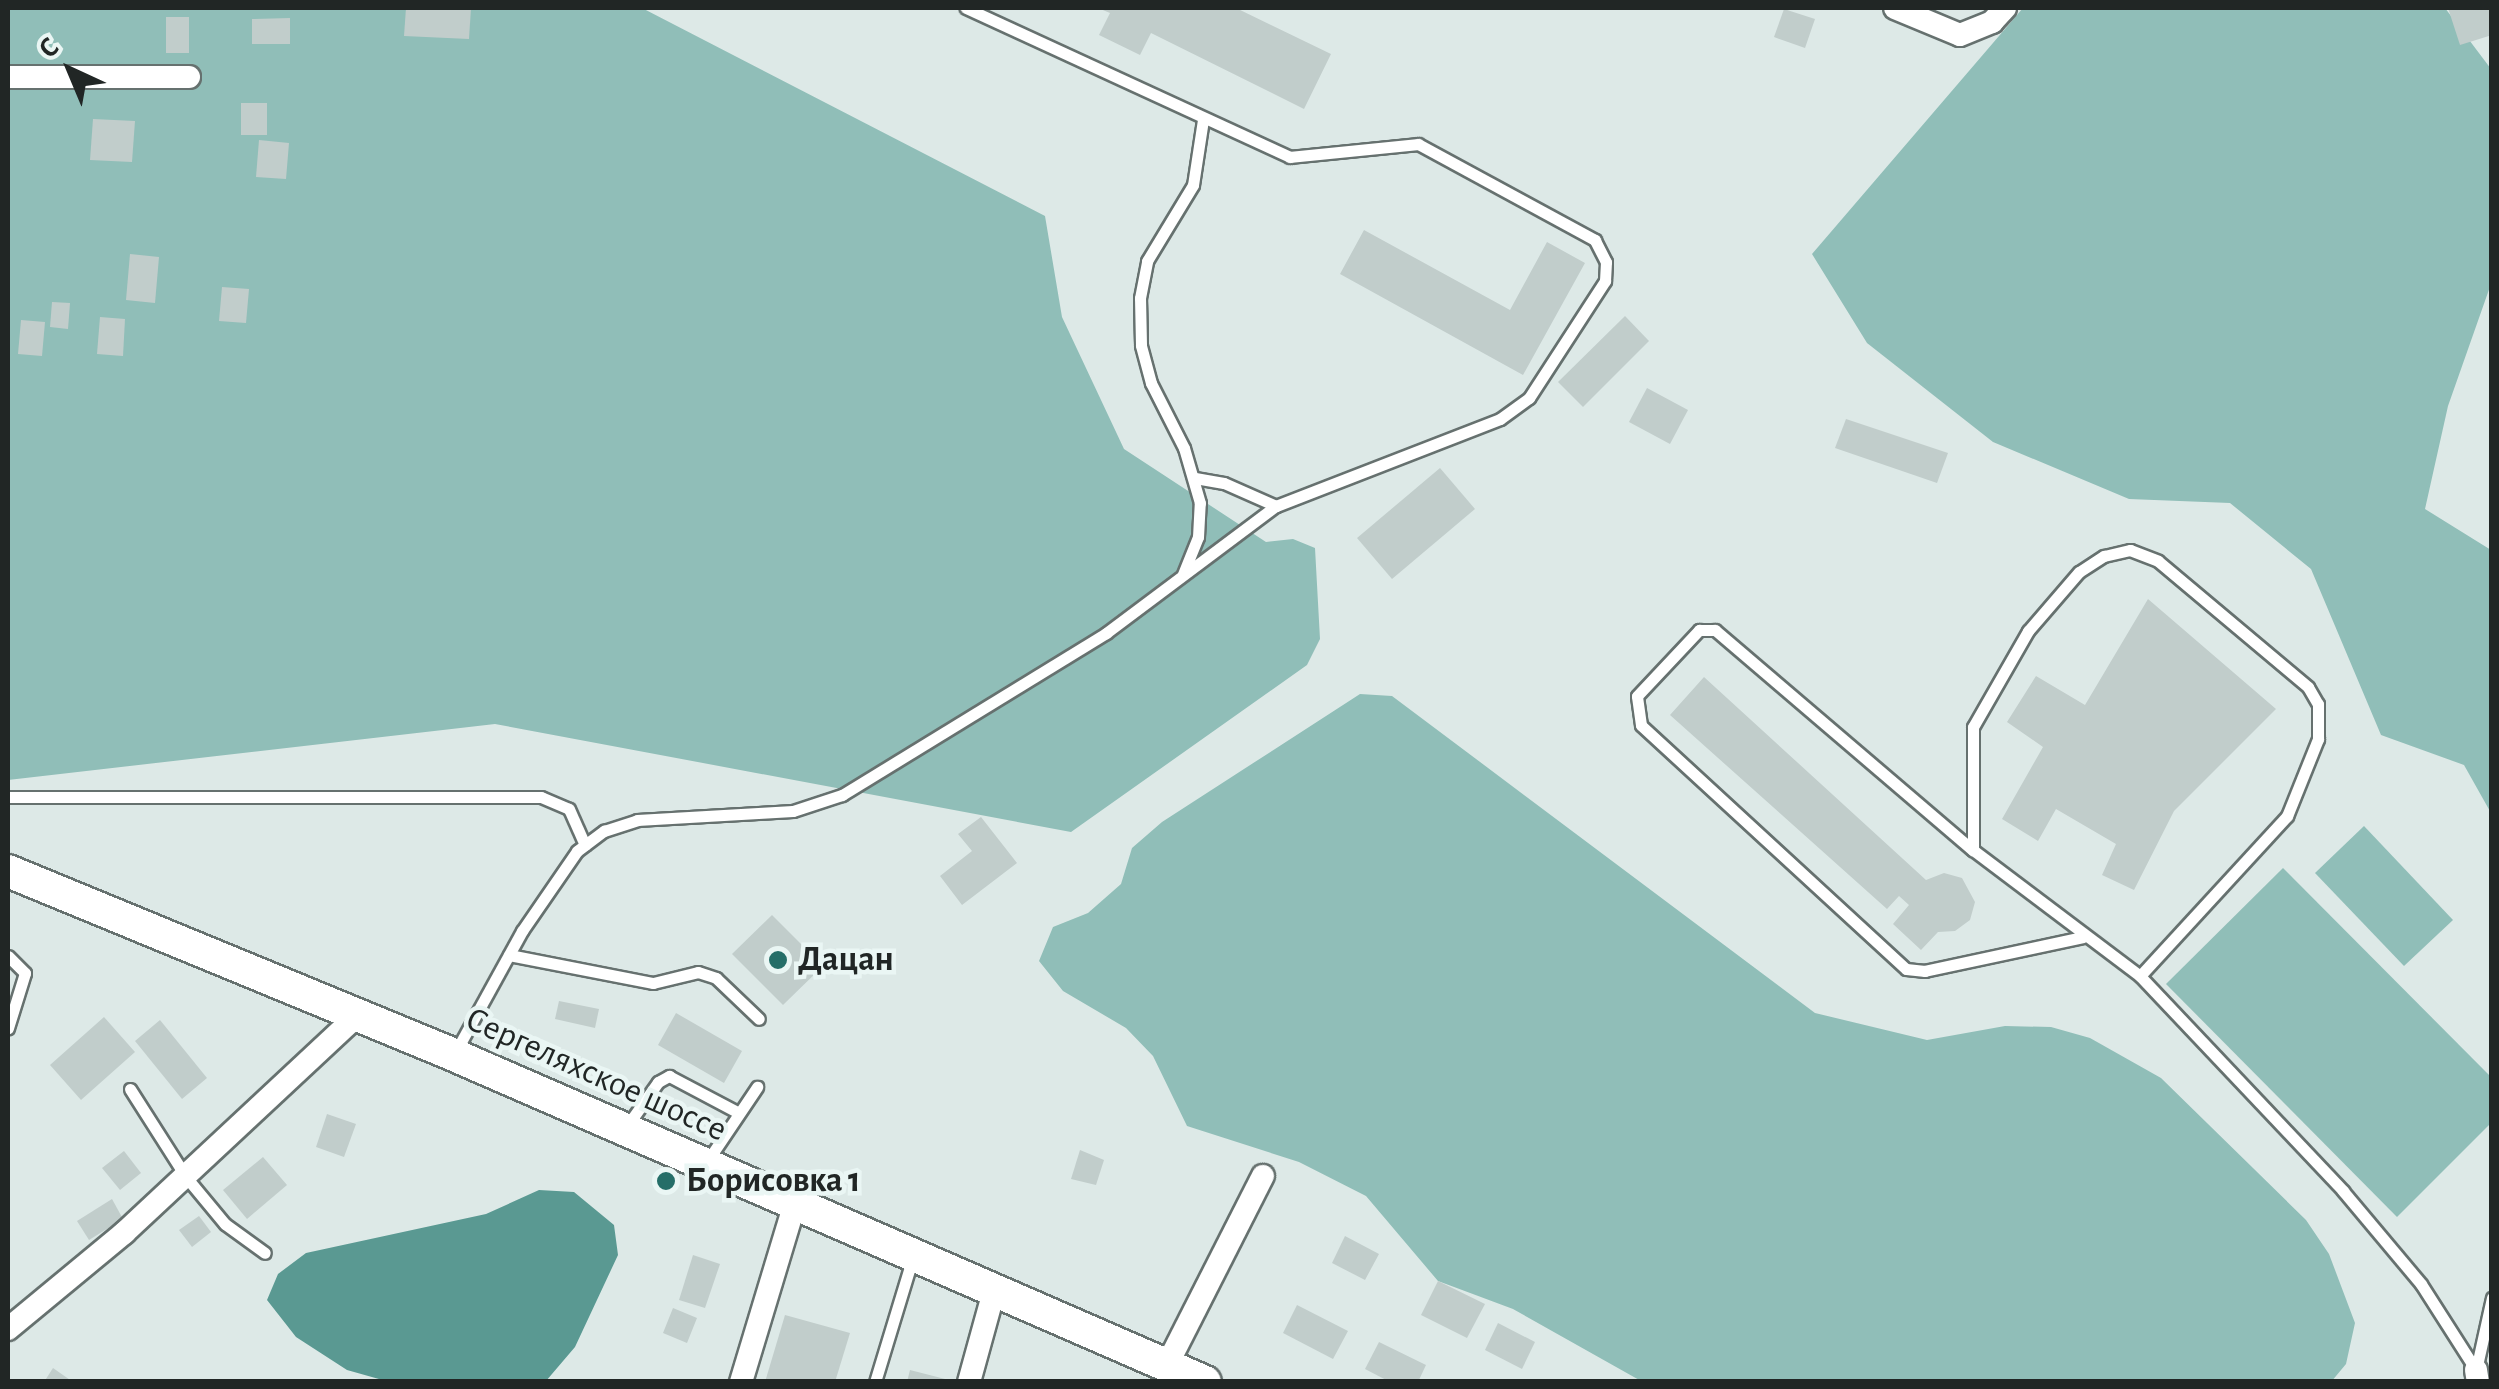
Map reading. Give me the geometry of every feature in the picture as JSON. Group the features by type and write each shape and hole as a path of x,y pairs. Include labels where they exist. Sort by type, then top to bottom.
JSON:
{"main road":[{"name":"Сергеляхское шоссе","path":"8,871 454,1055 1205,1382"}],"street":[{"path":"1896,8 1960,35 1992,22 2006,8"},
{"path":"8,77 188,77"},
{"path":"8,1329 186,1177 356,1017"},
{"path":"1167,1365 1263,1176"},
{"path":"740,1382 794,1206"},
{"path":"969,1382 994,1292"}],"lane":[{"path":"454,1055 509,955 586,845 638,820 793,810 842,795 1106,633 1276,506 1500,419 1530,398 1605,281 1606,262 1596,240 1418,144 1290,156 1203,120 966,8"},
{"path":"1181,577 1198,537 1194,478 1151,383 1141,345 1140,298 1147,261 1193,185 1203,120"},
{"path":"1194,478 1224,482 1276,506"},
{"path":"1974,850 1973,726 2028,631 2079,572 2104,556 2130,550 2158,561 2308,687 2318,704 2318,739 2287,816 2140,976"},
{"path":"2084,938 1925,971 1906,968 1642,725 1636,696 1698,630 1715,630 1974,850 2084,938 2140,976 2343,1191 2421,1284 2477,1376"},
{"path":"8,797 541,797 569,809 586,845"},
{"path":"509,955 653,983 698,972 716,978 758,1019"},
{"path":"8,956 26,973 8,1028"},
{"path":"624,1130 658,1082 669,1076 740,1113"},
{"path":"704,1166 757,1086"},
{"path":"130,1089 186,1177 225,1224 265,1253"},
{"path":"876,1382 913,1257"},
{"path":"2477,1376 2492,1298"}],"shaded area":[{"path":"8,8 642,8 1045,216 1062,317 1124,449 1266,542 1293,539 1315,548 1320,639 1307,665 1071,832 495,724 8,780"},
{"path":"2023,8 2445,8 2491,69 2492,281 2448,406 2425,509 2491,550 2491,813 2464,765 2381,735 2311,569 2230,503 2129,499 1993,442 1867,343 1812,254"},
{"path":"1360,694 1392,696 1815,1013 1927,1040 2005,1026 2051,1027 2090,1038 2161,1078 2306,1220 2329,1254 2355,1323 2346,1364 2331,1382 1641,1381 1513,1309 1438,1281 1366,1196 1299,1162 1187,1126 1153,1056 1126,1028 1063,991 1039,961 1053,927 1088,913 1121,884 1132,848 1162,822"},
{"path":"2364,826 2453,920 2404,966 2315,873"},
{"path":"2283,868 2491,1077 2491,1123 2397,1217 2166,984"},
{"path":"539,1190 574,1192 614,1225 618,1255 575,1347 546,1381 386,1381 347,1370 296,1337 267,1300 278,1274 306,1253 486,1214"}],"building":[{"path":"406,8 471,8 469,39 404,36"},
{"path":"1098,8 1236,8 1331,54 1304,109 1151,33 1140,55 1099,35 1110,13"},
{"path":"2448,8 2492,8 2492,35 2460,45"},
{"path":"1784,9 1815,19 1805,48 1774,37"},
{"path":"166,17 189,17 189,53 166,53"},
{"path":"290,18 290,44 252,44 252,19"},
{"path":"241,103 267,103 267,135 241,135"},
{"path":"93,119 135,121 132,162 90,160"},
{"path":"259,140 289,143 286,179 256,177"},
{"path":"1364,230 1510,310 1547,242 1585,263 1523,375 1340,274"},
{"path":"130,254 159,257 155,303 126,300"},
{"path":"222,287 249,289 246,323 219,321"},
{"path":"52,302 70,303 68,329 50,327"},
{"path":"1625,316 1649,341 1583,407 1558,382"},
{"path":"100,317 125,319 123,356 97,354"},
{"path":"21,320 45,322 42,356 18,354"},
{"path":"1647,388 1688,410 1670,444 1629,422"},
{"path":"1846,419 1948,453 1937,483 1835,448"},
{"path":"1440,468 1475,509 1392,579 1357,538"},
{"path":"2148,599 2276,709 2174,811 2134,890 2102,875 2116,844 2056,809 2038,841 2002,819 2043,747 2007,722 2036,676 2085,705"},
{"path":"1704,677 1926,880 1944,873 1962,878 1975,902 1970,920 1955,931 1938,932 1921,950 1893,924 1909,905 1899,896 1887,909 1670,715"},
{"path":"981,817 1017,863 962,905 940,876 972,851 958,834"},
{"name":"Дацан","path":"772,915 823,966 783,1005 732,954"},
{"path":"559,1001 599,1009 595,1028 555,1019"},
{"path":"676,1013 742,1051 724,1083 658,1045"},
{"path":"104,1017 135,1052 81,1100 50,1065"},
{"path":"160,1020 207,1078 182,1099 135,1041"},
{"path":"327,1114 356,1124 344,1157 316,1147"},
{"path":"1080,1150 1104,1160 1096,1185 1071,1179"},
{"path":"124,1151 141,1173 120,1190 102,1168"},
{"path":"263,1157 287,1185 247,1219 223,1190"},
{"path":"112,1199 123,1219 89,1240 77,1221"},
{"path":"199,1216 211,1232 192,1247 179,1230"},
{"path":"1345,1236 1379,1254 1365,1280 1332,1263"},
{"path":"693,1255 720,1264 705,1308 679,1300"},
{"path":"1438,1281 1485,1304 1467,1338 1421,1315"},
{"path":"1297,1305 1348,1331 1333,1359 1283,1333"},
{"path":"673,1308 697,1318 687,1343 663,1333"},
{"path":"785,1315 850,1333 835,1382 765,1382"},
{"path":"1498,1323 1535,1342 1522,1369 1485,1350"},
{"path":"1379,1342 1426,1365 1418,1382 1390,1382 1365,1369"},
{"path":"53,1368 73,1382 44,1382"},
{"path":"910,1370 949,1380 949,1382 907,1382"}],"place":[{"name":"Дацан","path":"778,960"},
{"name":"Борисовка 1","path":"666,1181"}]}
